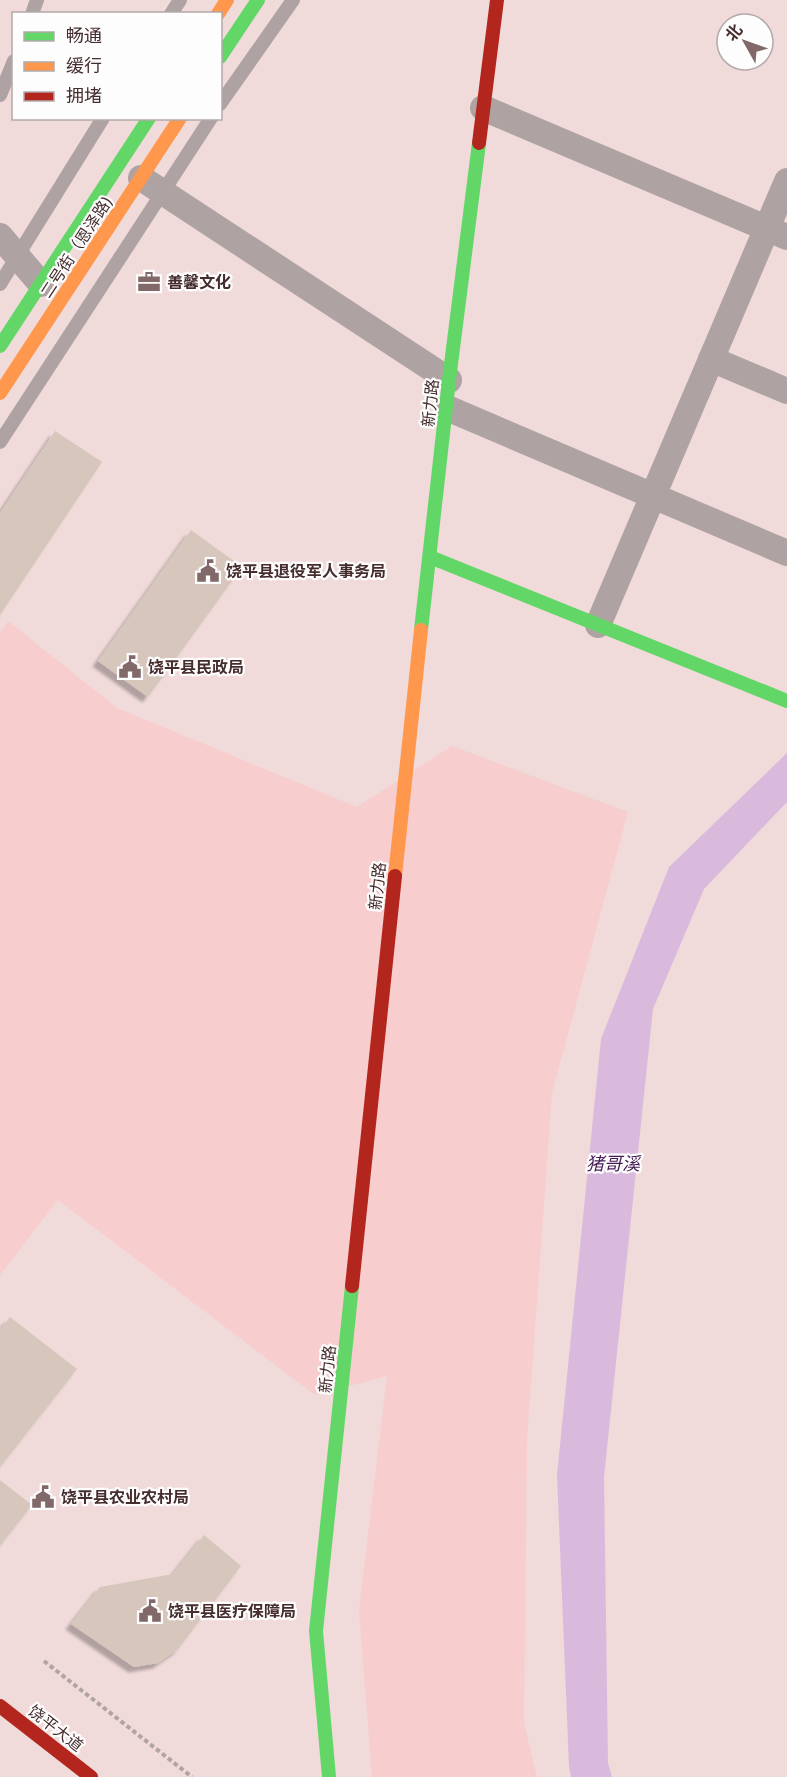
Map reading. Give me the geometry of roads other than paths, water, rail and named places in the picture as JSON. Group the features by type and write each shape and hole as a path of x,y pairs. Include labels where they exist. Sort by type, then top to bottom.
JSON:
{"street":[{"path":"222,54 258,0"},
{"name":"新力路","path":"329,1777 316,1631 404,779 449,380 497,0"},
{"path":"483,108 776,233"},
{"name":"二号街（恩泽路)","path":"2,344 148,120"},
{"name":"二号街（恩泽路)","path":"0,393 179,120"},
{"path":"141,178 449,380"},
{"path":"598,625 711,359 776,233 787,181"},
{"path":"0,236 41,284"},
{"path":"0,319 25,309"},
{"path":"2,344 25,355"},
{"path":"711,359 787,391"},
{"path":"447,408 787,553"},
{"path":"430,557 787,701"},
{"name":"饶平大道","path":"0,1706 91,1777"}],"lane":[{"path":"222,101 293,0"},
{"path":"0,95 12,66"},
{"path":"0,284 102,120"},
{"path":"0,442 210,120"}],"water":[{"name":"猪哥溪","path":"787,753 787,802 704,889 653,1009 604,1477 608,1763 612,1777 571,1777 557,1475 601,1039 669,867"}],"place":[{"name":"善馨文化","path":"149,282"},
{"name":"饶平县退役军人事务局","path":"208,571"},
{"name":"饶平县民政局","path":"130,667"},
{"name":"饶平县农业农村局","path":"43,1497"},
{"name":"饶平县医疗保障局","path":"150,1611"}]}
